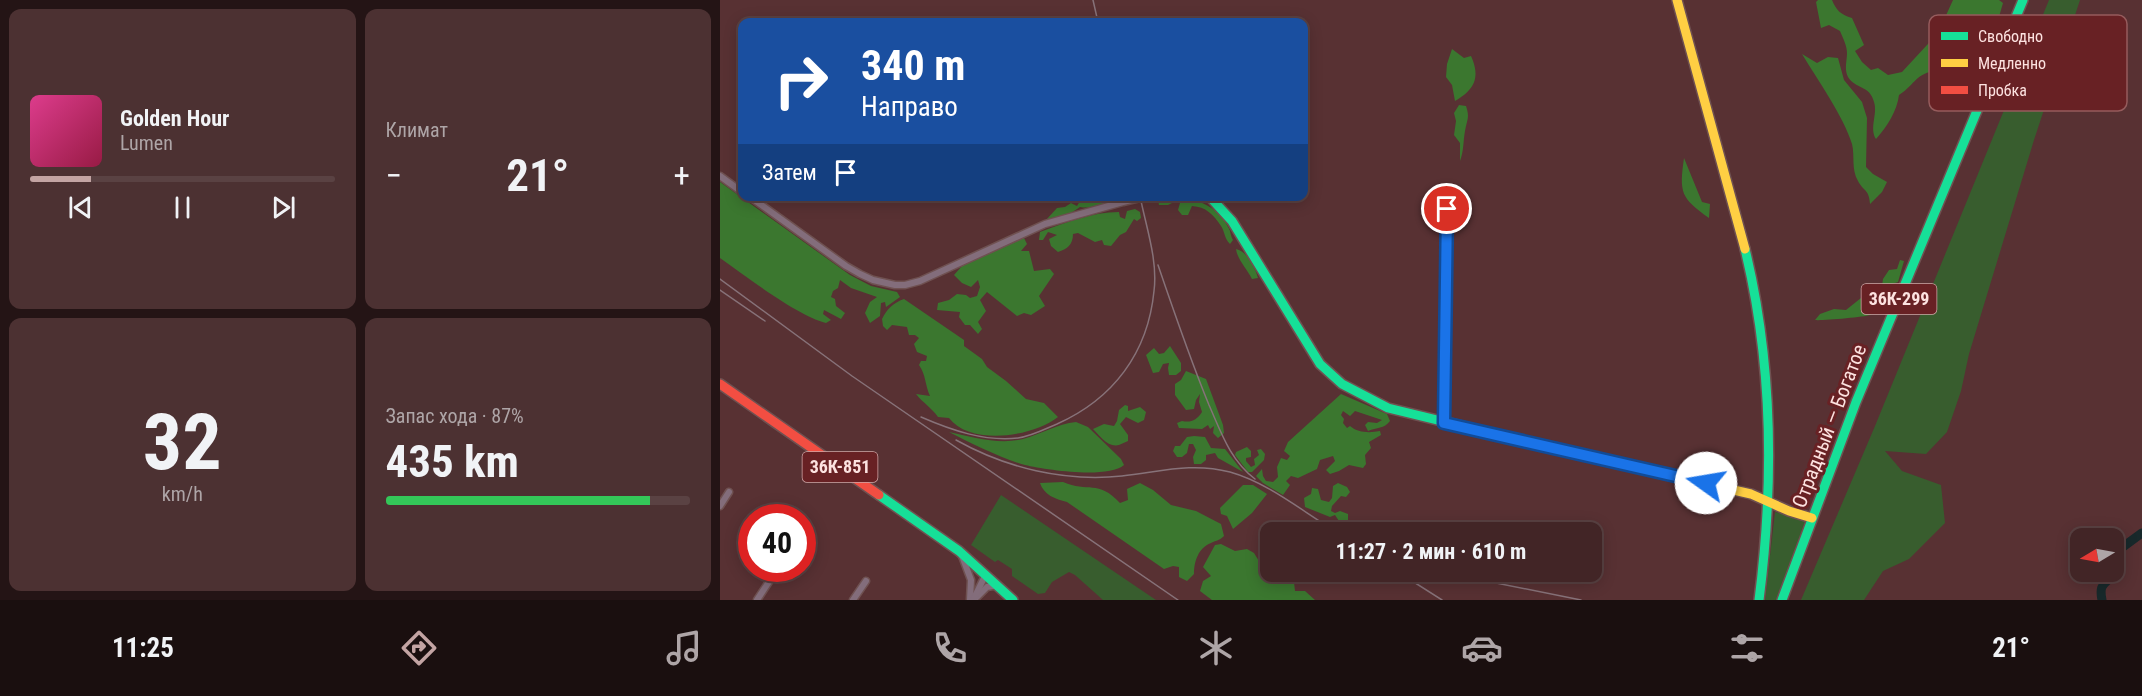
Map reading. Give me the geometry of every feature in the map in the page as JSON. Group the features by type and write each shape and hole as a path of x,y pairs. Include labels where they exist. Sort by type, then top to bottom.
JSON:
{"street":[{"path":"1677,0 1738,221 1754,292 1763,348 1770,451 1769,502 1759,600"},
{"name":"Отрадный — Богатое","path":"2017,15 2023,0"},
{"name":"Отрадный — Богатое","path":"1782,600 1856,402 1977,111"},
{"path":"720,176 738,189"},
{"path":"755,201 846,266 873,280 895,285 920,281 1045,225 1127,201"},
{"path":"1214,201 1232,221 1310,350 1328,373 1373,402 1444,423 1751,494 1812,518"},
{"path":"1444,423 1447,209"},
{"name":"36К-851","path":"720,384 959,550 1013,600"},
{"path":"720,506 729,492"},
{"path":"959,550 968,567 973,600"},
{"path":"973,600 986,574"},
{"path":"853,600 866,580"},
{"path":"757,600 769,582"},
{"path":"973,600 987,587 998,585"}],"green space":[{"path":"1832,0 1839,12 1852,18 1864,45 1855,51 1871,70 1878,68 1888,75 1902,72 1929,43 1929,72 1899,95 1891,118 1876,139 1873,130 1875,107 1872,97 1848,77 1847,50 1844,39 1840,31 1829,25 1821,28 1816,2"},
{"path":"1953,0 1999,0 2003,3 2000,15 1946,15"},
{"path":"2049,0 2080,0 2075,15 2043,15"},
{"path":"1452,49 1464,58 1471,56 1475,71 1471,88 1455,101 1452,85 1446,77"},
{"path":"1802,54 1817,63 1828,57 1838,58 1844,80 1862,102 1867,118 1866,167 1887,182 1882,192 1870,204 1867,193 1856,176 1853,149 1848,133 1837,110"},
{"path":"1459,105 1466,106 1468,116 1460,161 1460,143 1454,135 1456,121 1454,113"},
{"path":"2004,111 2044,111 1947,432 1926,454 1885,451 1902,471 1941,485 1945,523 1909,559 1883,571 1864,600 1801,600"},
{"path":"1684,158 1702,202 1710,204 1709,218 1684,194 1682,179"},
{"path":"720,182 738,195 738,201 747,201 850,275 871,286 897,292 900,297 886,307 885,302 881,303 880,316 870,323 865,313 870,302 877,297 851,288 840,280 838,288 833,291 831,297 835,299 836,306 845,313 841,319 824,310 823,314 831,320 826,323 786,304 720,258"},
{"path":"1080,201 1109,201 1080,207 1071,213 1046,220 1057,208 1071,203 1077,206"},
{"path":"1158,201 1196,201 1207,205 1225,221 1233,240 1230,244 1218,222 1205,210 1192,206 1188,215 1182,215 1178,210 1180,203 1159,205"},
{"path":"1135,209 1140,212 1141,218 1137,221 1134,219 1126,232 1120,235 1111,246 1104,245 1102,240 1095,242 1078,233 1073,234 1069,246 1058,252 1051,246 1049,239 1057,235 1048,232 1043,240 1039,240 1040,232 1069,222 1099,214 1119,212 1120,217 1125,219 1127,211"},
{"path":"1024,238 1027,244 1021,251 1029,251 1034,271 1050,269 1054,274 1039,296 1045,306 1031,315 1024,313 1017,316 987,292 980,300 986,311 978,322 982,329 978,334 970,325 965,325 959,317 960,312 937,310 938,303 949,300 957,294 970,298 977,296 980,287 978,280 971,287 962,283 954,275 962,266"},
{"path":"1236,249 1247,256 1258,278 1252,279"},
{"path":"1900,260 1904,261 1898,282 1889,285 1895,292 1889,303 1880,304 1870,315 1815,320 1820,314 1834,309 1846,310 1876,286 1882,286 1883,279 1889,270 1897,269"},
{"path":"904,299 964,340 964,346 982,359 987,367 1026,399 1044,403 1058,417 1033,430 1002,436 971,432 959,427 949,418 938,417 916,394 930,396 919,365 921,361 926,361 927,356 917,352 914,344 919,338 909,335 907,327 892,325 887,330 883,326 882,319 886,312 894,304"},
{"path":"1170,346 1181,363 1181,371 1176,375 1169,375 1169,363 1163,364 1159,372 1153,373 1146,355 1154,348 1159,354 1164,353"},
{"path":"1186,371 1206,379 1223,425 1224,433 1218,438 1213,433 1214,426 1210,429 1208,425 1202,429 1179,428 1177,423 1194,420 1202,412 1199,402 1200,394 1194,409 1186,410 1175,395 1175,384 1181,380"},
{"path":"1341,394 1387,414 1390,421 1383,427 1368,431 1365,425 1368,422 1377,423 1382,420 1355,411 1350,416 1343,411 1341,415 1347,428 1350,426 1364,432 1380,431 1381,435 1369,442 1371,448 1365,455 1366,464 1363,468 1349,465 1330,474 1326,470 1335,461 1333,456 1320,460 1317,469 1298,478 1291,476 1286,481 1290,485 1283,495 1263,483 1256,476 1262,469 1266,481 1273,482 1278,477 1277,467 1281,458 1287,460 1290,456 1284,451 1288,442"},
{"path":"1125,405 1128,406 1128,411 1140,407 1146,412 1144,420 1138,423 1126,417 1120,424 1128,435 1128,441 1119,445 1111,445 1093,429 1104,424 1114,426 1119,410"},
{"path":"1076,422 1088,427 1121,459 1124,465 1105,472 1061,471 1035,467 997,455 949,432 986,440 1014,441"},
{"path":"1187,437 1205,437 1211,448 1225,449 1243,472 1218,458 1215,453 1206,455 1206,460 1201,464 1194,464 1193,457 1196,450 1193,444 1189,444 1187,453 1182,457 1177,457 1173,451 1175,446 1180,446"},
{"path":"1247,447 1251,451 1251,457 1246,458 1246,461 1251,467 1255,465 1254,459 1259,455 1257,450 1261,449 1265,454 1264,460 1252,472 1248,472 1235,455 1236,452"},
{"path":"1063,482 1105,491 1120,503 1128,500 1127,489 1140,483 1153,490 1171,505 1196,511 1221,524 1224,536 1203,548 1196,560 1194,574 1187,581 1179,577 1179,567 1164,569 1067,502 1050,496 1040,483"},
{"path":"1338,483 1347,487 1350,492 1346,497 1341,496 1332,506 1331,511 1348,514 1348,522 1340,522 1335,515 1330,517 1305,507 1304,498 1311,494 1312,488 1318,489 1321,500 1329,502 1332,498 1333,486"},
{"path":"1243,485 1253,485 1267,494 1252,513 1233,529 1227,516 1221,514 1220,508"},
{"path":"1001,495 1156,600 1103,600 1069,572 1052,582 1045,593 1038,594 1012,576 1012,569 998,560 995,562 971,545"},
{"path":"1775,512 1806,519 1776,600 1765,600"},
{"path":"1221,544 1235,551 1247,549 1254,553 1260,563 1260,582 1294,582 1295,591 1305,591 1315,600 1212,600 1200,591 1203,581 1211,576 1203,567 1215,545"}],"waterway":[{"path":"2124,546 2142,533"},
{"path":"2102,600 2101,589 2106,582"}],"railway":[{"path":"1093,0 1097,18"},
{"path":"921,417 981,437 1018,438 1038,432 1077,414 1111,387 1135,354 1144,334 1154,291 1153,255 1141,201"},
{"path":"1158,265 1195,370 1222,435 1239,463 1255,479"},
{"path":"720,279 852,376 1178,600"},
{"path":"720,290 765,321"},
{"path":"956,440 1015,465 1057,475 1122,476 1189,468 1230,472 1258,483 1321,522"},
{"path":"1414,582 1442,600"},
{"path":"1491,582 1581,600"}],"traffic: fast":[{"path":"2017,15 2023,0"},
{"path":"1782,600 1856,402 1977,111"},
{"path":"1214,201 1232,221 1320,364 1342,384 1388,408 1581,455"},
{"path":"1745,249 1761,336 1768,424 1767,512 1759,600"},
{"path":"879,495 959,551 1013,600"}],"traffic: slow":[{"path":"1677,0 1745,249"},
{"path":"1581,455 1751,494 1789,511 1812,518"}],"traffic: jam":[{"path":"720,384 879,495"}],"route":[{"path":"1447,209 1444,423 1706,483"}]}
